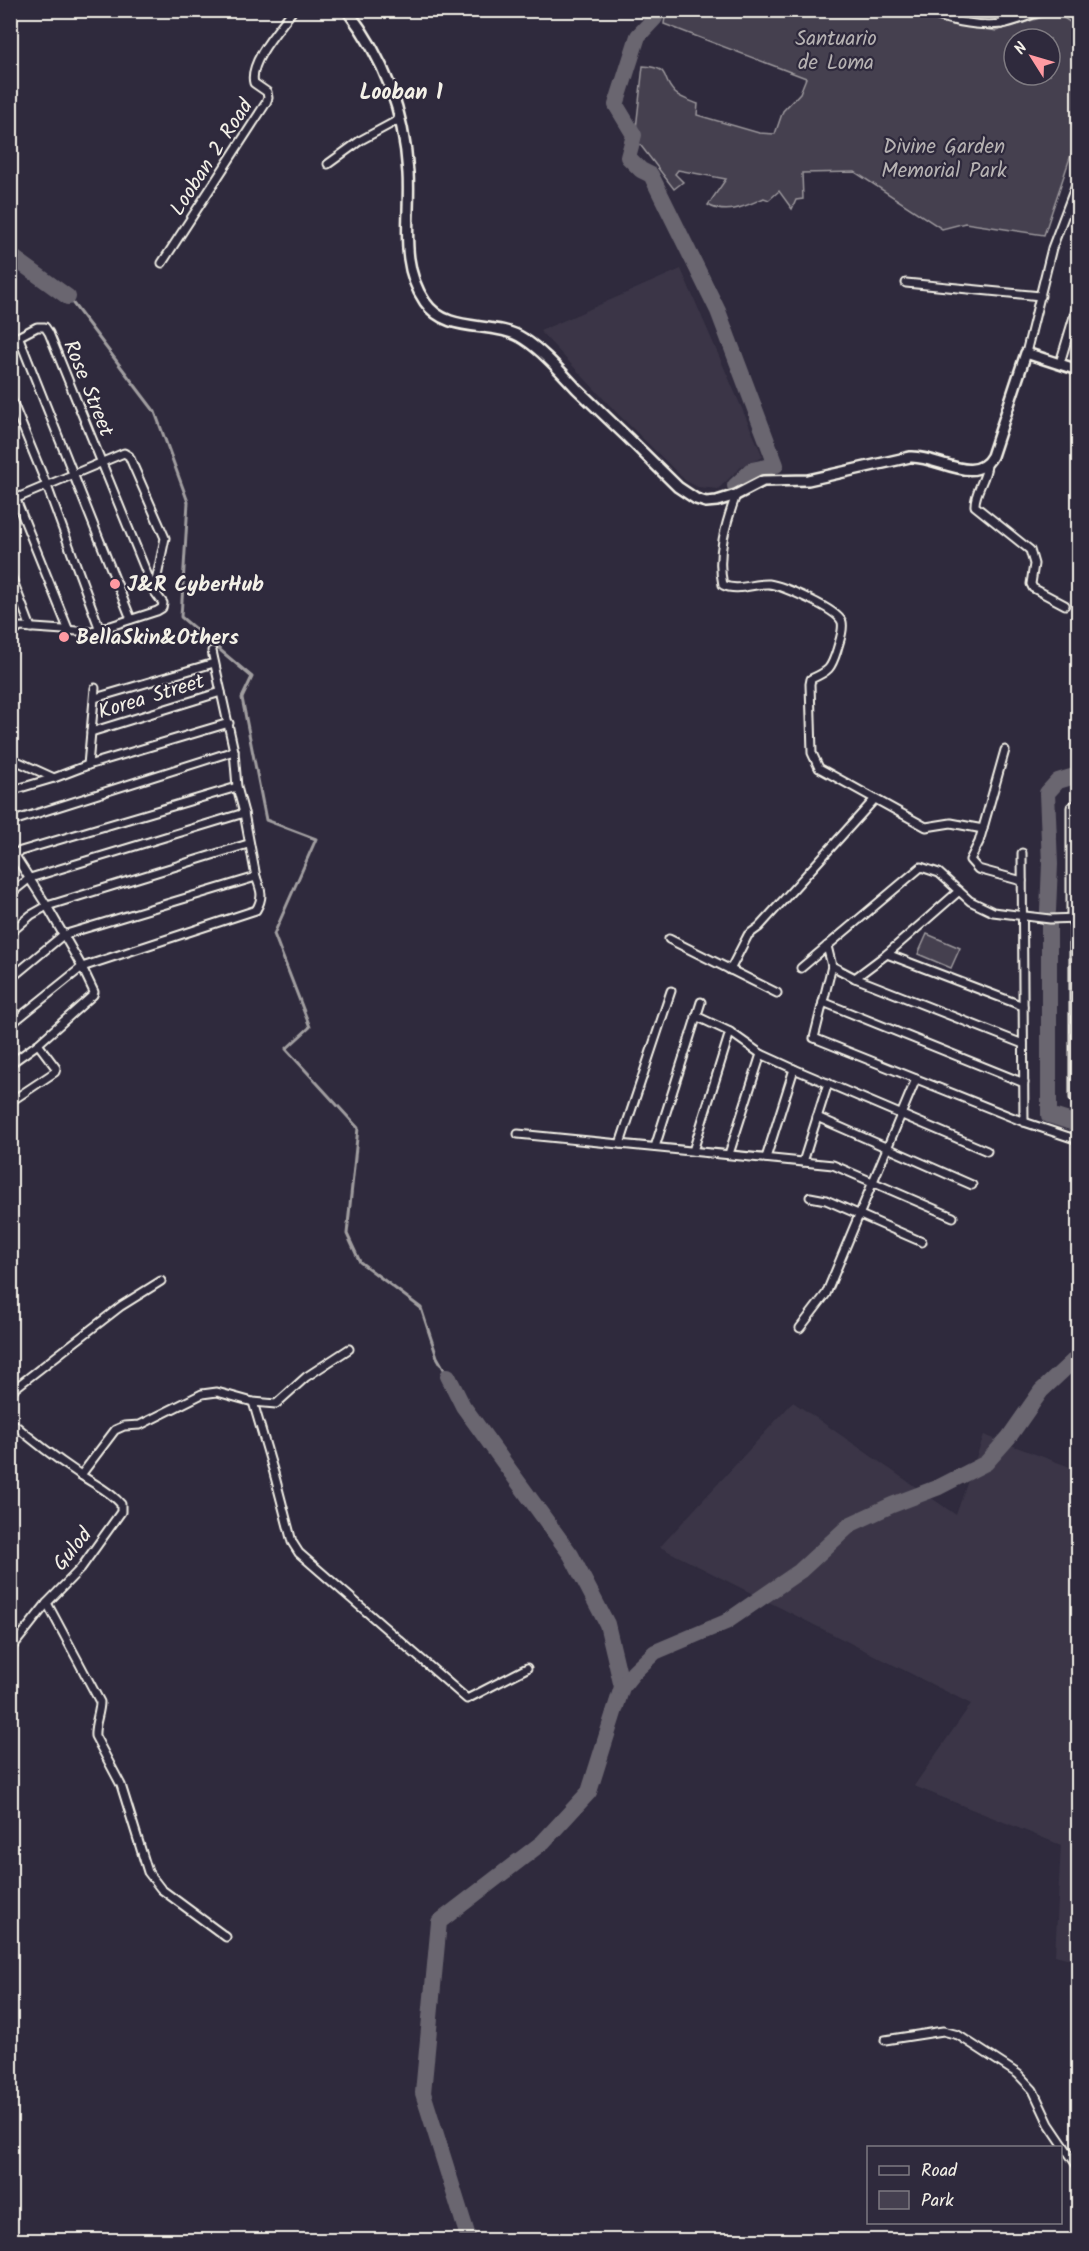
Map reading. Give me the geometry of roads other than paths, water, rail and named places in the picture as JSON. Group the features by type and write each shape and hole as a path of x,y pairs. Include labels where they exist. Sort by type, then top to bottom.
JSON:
{"street":[{"name":"Looban 2 Road","path":"162,263 266,103 267,92 254,83 253,76 263,50 293,10"},
{"path":"346,10 383,67 395,96 408,173 406,249 410,269 425,303 447,320 512,333 523,338 687,494 706,502 717,501 736,495 763,481 816,479 910,457 921,456 968,471 987,465"},
{"path":"921,10 976,24 1002,24 1043,10"},
{"path":"956,20 960,10"},
{"path":"1002,24 1007,10"},
{"path":"328,164 361,140 400,119"},
{"path":"1065,605 1033,588 1031,585 1034,564 1030,550 975,506 974,501 986,475 987,465 1026,353 1052,248 1078,180"},
{"path":"906,283 1041,296"},
{"path":"1060,363 1078,303"},
{"name":"Rose Street","path":"19,338 38,327 45,327 49,333 154,591"},
{"path":"10,341 19,338 131,619"},
{"path":"1026,353 1078,370"},
{"path":"10,396 100,630"},
{"path":"10,636 20,627 92,632 162,608 164,603 154,591 165,538 129,456 124,453 13,500"},
{"path":"10,485 13,500 69,631"},
{"path":"736,495 726,525 721,554 723,585 738,588 760,584 781,587 834,612 842,622 842,632 832,665 827,672 811,679 810,684 812,753 819,768 926,827 951,823 982,829"},
{"path":"10,573 31,628"},
{"path":"10,1025 82,967 256,910 261,902 262,892 248,844 244,813 237,787 229,723 212,651"},
{"path":"95,698 214,663"},
{"path":"88,765 95,688"},
{"name":"Korea Street","path":"91,732 221,692"},
{"path":"10,791 229,723"},
{"path":"1005,750 979,842 970,860 978,869 1022,881"},
{"path":"10,822 234,751"},
{"path":"10,758 54,778"},
{"path":"10,1064 38,1044 93,995 93,989 82,967 12,850 237,787"},
{"path":"730,970 748,935 759,927 874,800"},
{"path":"1078,803 1071,807 1075,918 1074,1098 1078,1100"},
{"path":"10,894 30,878 244,813"},
{"path":"10,933 31,915 47,906 248,844"},
{"path":"1022,853 1024,1122"},
{"path":"801,968 921,867 939,873 970,901 993,912 1075,918"},
{"path":"10,979 63,934 256,877"},
{"path":"855,978 887,954 959,891"},
{"path":"669,939 777,993"},
{"path":"826,946 832,966 814,1038 1024,1122 1078,1140"},
{"path":"887,954 1023,1006"},
{"path":"832,966 855,978 1023,1044"},
{"path":"620,1144 671,991"},
{"path":"655,1147 701,1002"},
{"path":"823,1002 1024,1083"},
{"path":"696,1016 730,1032 761,1054 987,1152"},
{"path":"693,1151 730,1032"},
{"path":"10,1102 55,1072 56,1068 38,1044"},
{"path":"729,1154 761,1054"},
{"path":"766,1158 794,1069"},
{"path":"800,1328 826,1294 916,1079"},
{"path":"803,1162 828,1083"},
{"path":"817,1117 972,1185"},
{"path":"518,1134 833,1165 953,1217"},
{"path":"810,1197 826,1200 922,1242"},
{"path":"10,1392 121,1306 161,1281"},
{"path":"10,1421 34,1442 81,1475 115,1430 124,1426 140,1425 202,1394 217,1392 253,1402 276,1404 306,1377 349,1349"},
{"path":"253,1402 292,1542 299,1553 467,1699 528,1668"},
{"name":"Gulod","path":"10,1650 47,1603 81,1568 121,1512 121,1504 113,1494 81,1475"},
{"path":"47,1603 100,1702 95,1736 121,1785 148,1872 161,1889 226,1937"},
{"path":"885,2040 943,2031 958,2035 1018,2074 1033,2090 1049,2124 1078,2167"}],"waterway":[{"path":"656,10 655,18 638,36 616,105 634,135 628,157 641,170 651,175 718,311 776,465 752,470 735,486"},
{"path":"10,255 68,297"},
{"path":"68,297 155,412 188,502 181,617 252,677 242,698 266,820 316,839 274,934 310,1027 286,1049 358,1128 347,1234 360,1262 421,1308 437,1357 448,1376"},
{"path":"1048,911 1050,864 1047,793 1058,781 1078,775"},
{"path":"1049,923 1049,1115 1078,1124"},
{"path":"622,1687 655,1652 726,1622 800,1571 851,1524 939,1487 986,1463 1009,1437 1041,1391 1078,1359"},
{"path":"448,1376 463,1406 571,1555 607,1624 622,1687 589,1792 543,1842 439,1922 423,2093 469,2240"}],"place":[{"name":"J&R CyberHub","path":"115,584"},
{"name":"BellaSkin&Others","path":"64,637"}],"district":[{"name":"Looban 1","path":"401,91"}],"park label":[{"name":"Santuario de Loma","path":"836,50"},
{"name":"Divine Garden Memorial Park","path":"944,158"}]}
